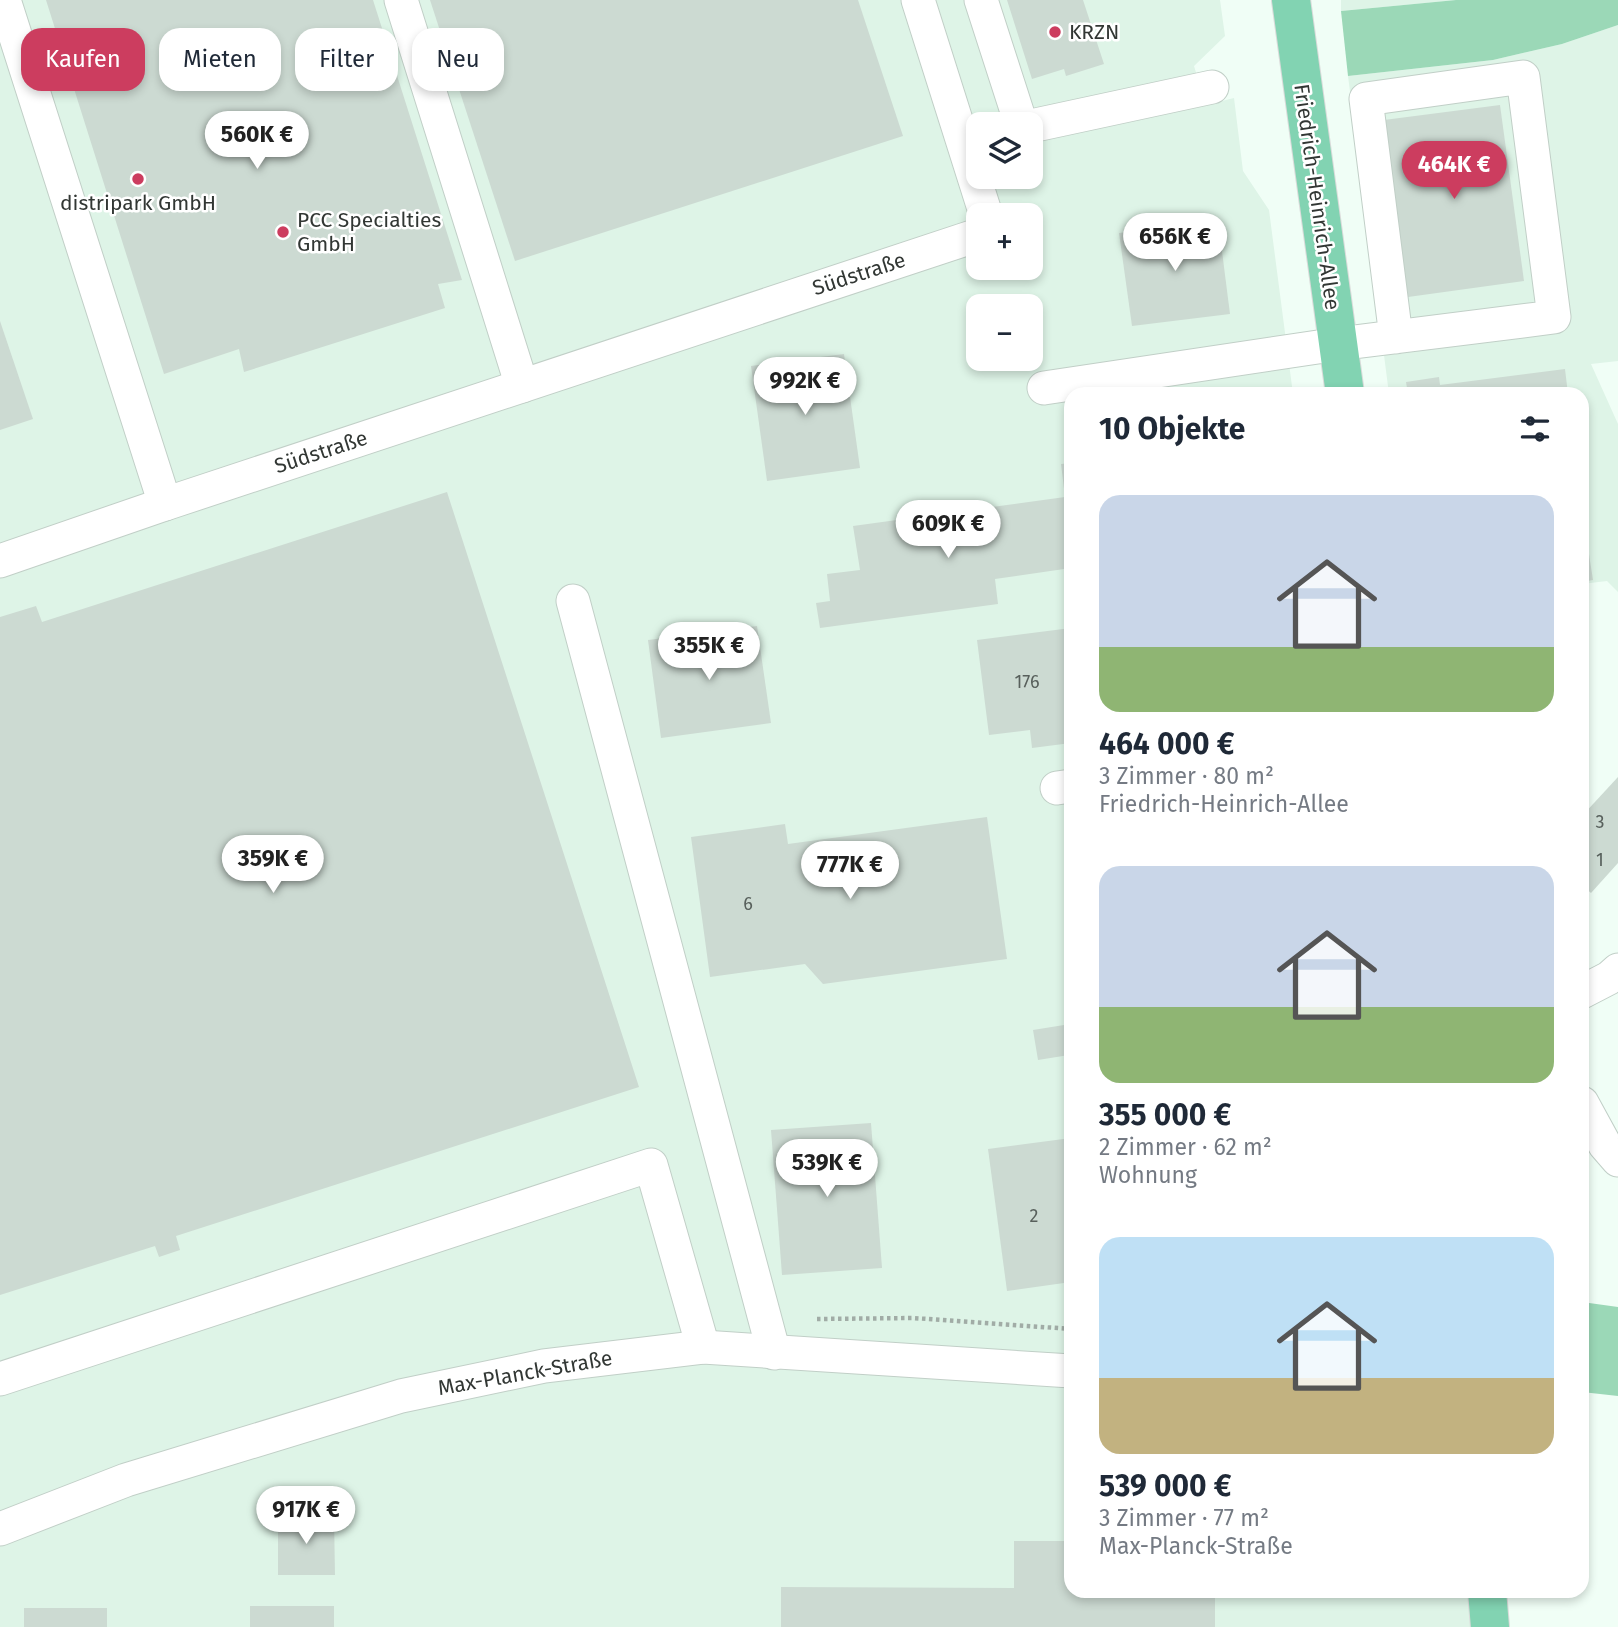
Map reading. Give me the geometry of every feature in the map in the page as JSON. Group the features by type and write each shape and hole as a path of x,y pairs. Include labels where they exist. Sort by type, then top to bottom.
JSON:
{"main road":[{"name":"Friedrich-Heinrich-Allee","path":"1291,0 1344,387"},
{"path":"1488,1598 1490,1627"}],"street":[{"path":"4,0 165,504"},
{"path":"401,0 522,386"},
{"path":"918,0 982,203"},
{"path":"981,0 1017,112"},
{"path":"1044,388 1338,344 1396,337 1554,317 1523,78 1366,99 1396,337"},
{"path":"1043,123 1212,87"},
{"name":"Südstraße","path":"0,561 966,239"},
{"path":"573,601 774,1353"},
{"path":"1589,988 1618,970"},
{"path":"1589,1116 1605,1145 1618,1160"},
{"path":"0,1379 651,1165 703,1347"},
{"name":"Max-Planck-Straße","path":"0,1529 126,1480 401,1396 544,1366 703,1347 1064,1371"}],"shaded area":[{"path":"0,0 1220,0 1225,36 1194,66 1206,105 1234,98 1243,171 1269,210 1292,387 1064,387 1064,1598 1487,1598 1489,1627 0,1627"},
{"path":"1341,0 1456,0 1341,11"},
{"path":"1618,25 1618,361 1591,364 1618,424 1618,592 1607,581 1589,583 1589,387 1388,387 1348,76 1493,60 1562,44"}],"green space":[{"path":"1456,0 1618,0 1618,25 1562,44 1493,60 1348,76 1341,11"},
{"path":"1589,1303 1618,1307 1618,1396 1589,1393"}],"building":[{"name":"PCC Specialties GmbH","path":"46,0 373,0 382,28 295,28 295,91 398,91 398,79 462,280 438,284 445,308 244,372 239,349 164,374 75,91 145,91 145,28 55,28"},
{"path":"430,0 858,0 903,136 515,261 460,91 504,91 504,28 439,28"},
{"name":"KRZN","path":"1007,0 1083,0 1104,64 1066,76 1064,69 1032,79"},
{"path":"1500,105 1524,281 1408,297 1384,120"},
{"path":"1218,220 1230,314 1132,326 1119,233"},
{"path":"0,321 33,419 0,430"},
{"path":"844,354 860,468 767,481 751,366"},
{"path":"1565,369 1567,387 1407,387 1406,382 1439,377 1440,385"},
{"path":"1061,464 1064,464 1064,489"},
{"path":"447,492 639,1087 176,1236 180,1250 159,1257 155,1246 0,1295 0,617 36,606 42,622"},
{"path":"1064,497 1064,569 995,579 998,604 820,628 816,603 830,601 827,574 860,570 853,526"},
{"path":"1589,554 1593,580 1589,581"},
{"path":"757,626 771,723 661,738 648,640"},
{"path":"1064,629 1064,744 1032,748 1030,730 989,735 977,640"},
{"path":"1618,777 1618,863 1591,893 1589,891 1589,808"},
{"path":"987,817 1007,959 823,984 805,964 710,977 691,837 785,824 788,844"},
{"path":"1064,1025 1064,1056 1038,1060 1033,1030"},
{"path":"871,1123 882,1268 782,1275 771,1130"},
{"path":"1064,1139 1064,1283 1007,1291 988,1149"},
{"path":"278,1517 334,1517 335,1575 278,1575"},
{"path":"1014,1541 1064,1541 1064,1598 1215,1598 1215,1627 781,1627 781,1587 1014,1588"},
{"path":"250,1606 334,1606 334,1627 250,1627"},
{"path":"24,1608 107,1608 107,1627 24,1627"}],"place":[{"name":"KRZN","path":"1055,32"},
{"name":"distripark GmbH","path":"138,179"},
{"name":"PCC Specialties GmbH","path":"283,232"}]}
